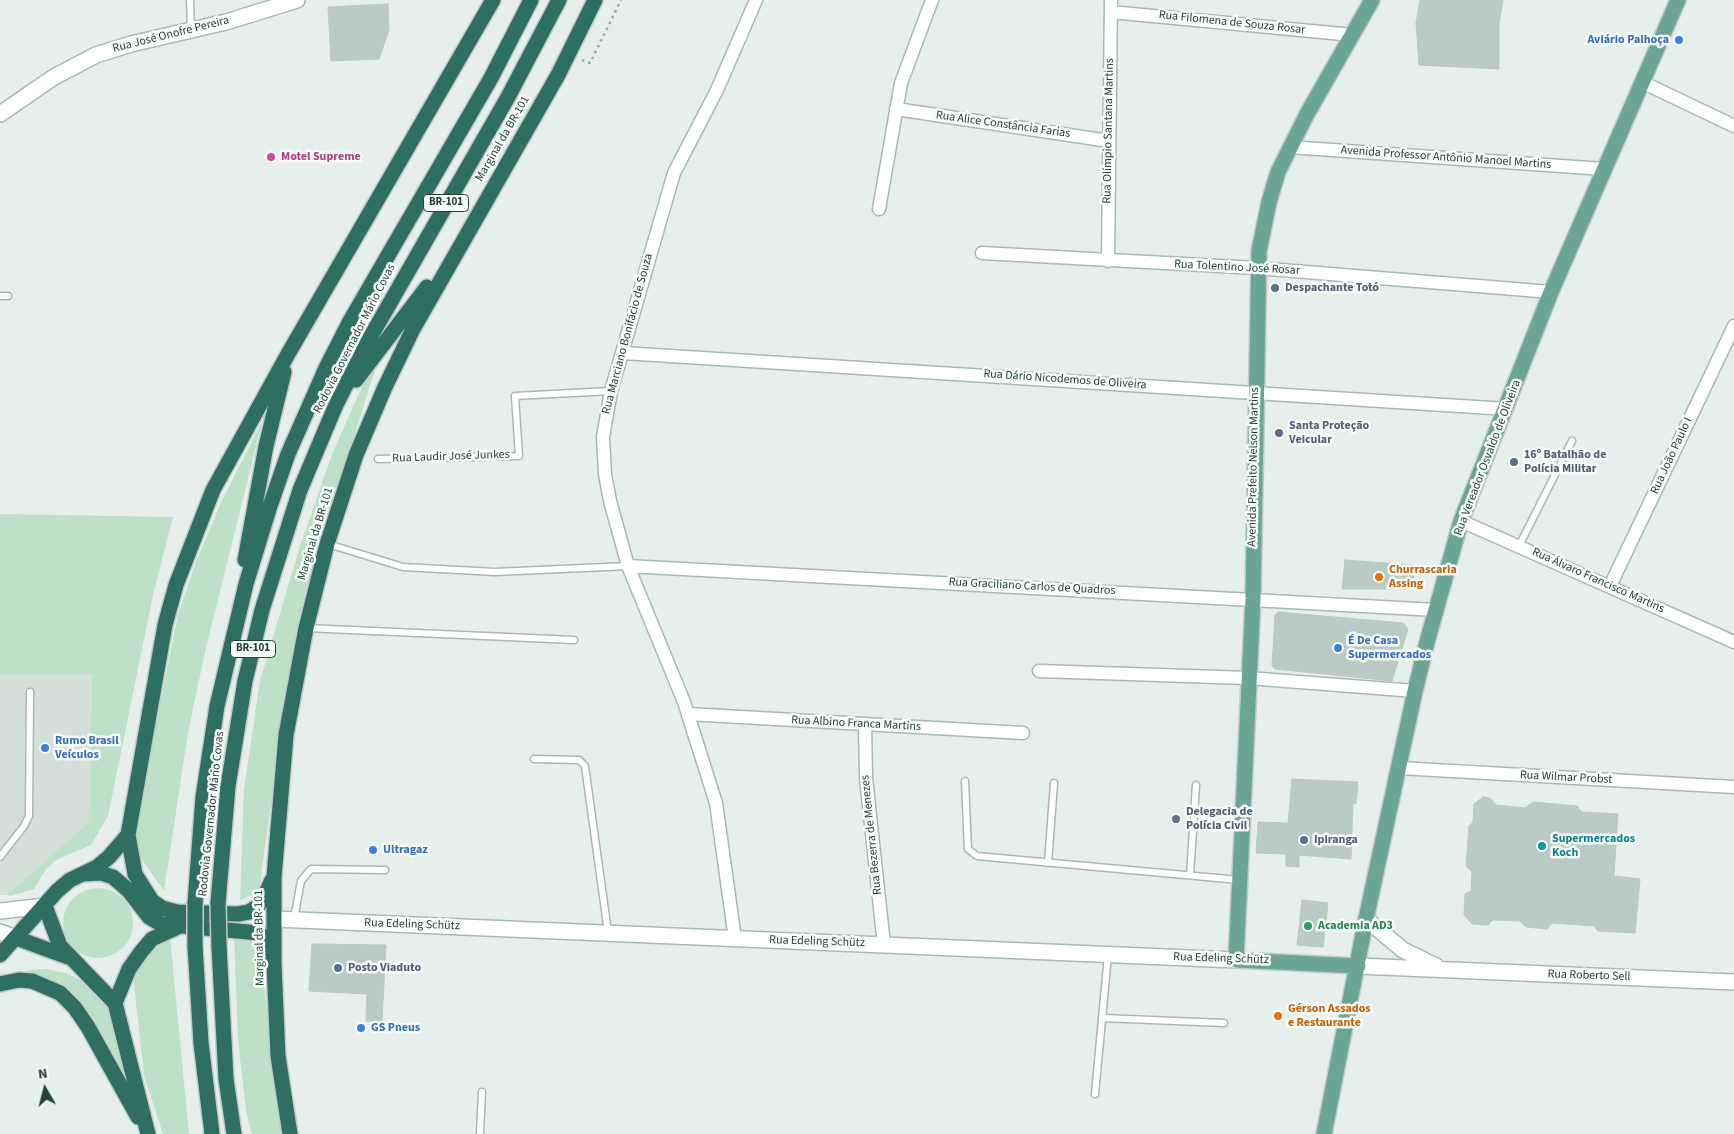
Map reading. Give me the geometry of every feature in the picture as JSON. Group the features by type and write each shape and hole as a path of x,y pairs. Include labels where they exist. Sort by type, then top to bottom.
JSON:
{"highway":[{"path":"274,877 258,906 249,912 238,914 186,912 162,908 152,901 135,874 128,835 165,626 176,585 213,490 288,354 494,0"},
{"name":"Rodovia Governador Mário Covas","path":"212,1134 202,1061 195,946 195,903 203,797 217,706 246,584 269,509 308,408 350,321 491,78 531,0"},
{"name":"Rodovia Governador Mário Covas","path":"234,1134 226,1079 218,903 228,786 245,681 279,554 300,490 335,406 399,284 508,97 559,0"},
{"name":"Marginal da BR-101","path":"290,1134 278,1056 274,964 274,877 286,735 306,628 327,544 356,455 384,387 457,248 558,75 595,0"},
{"path":"335,406 457,248"},
{"path":"217,706 266,446 288,354"},
{"path":"0,955 46,906 57,891 70,880 109,857 128,835"},
{"path":"83,874 101,873 113,877 128,890 154,921 178,927 259,934 266,941 274,964"},
{"path":"46,906 60,946 115,1003 148,1134"},
{"path":"115,1003 129,969 141,952 152,939 178,927"},
{"path":"16,938 69,957"},
{"path":"0,984 19,980 32,981 60,993 75,1008 88,1027 148,1134"}],"main road":[{"name":"Rua José Onofre Pereira","path":"0,114 54,77 96,55 131,44 191,31 298,0"},
{"name":"Avenida Prefeito Nelson Martins","path":"1236,960 1253,599 1257,268 1268,202 1278,172 1289,147 1372,0"},
{"name":"Rua Vereador Osvaldo de Oliveira","path":"1324,1134 1366,919 1415,691 1461,521 1507,409 1551,292 1678,0"},
{"path":"0,911 46,906"},
{"name":"Rua Edeling Schütz","path":"275,919 1358,966"},
{"name":"Rua Roberto Sell","path":"1366,919 1403,950 1444,970"},
{"path":"0,932 16,938"},
{"name":"Rua Roberto Sell","path":"1358,966 1734,982"}],"street":[{"name":"Rua Marciano Bonifácio de Souza","path":"735,939 716,803 688,714 628,566 616,527 605,474 603,437 611,391 674,173 717,90 756,0"},
{"path":"879,208 896,109 907,63 932,0"},
{"name":"Rua Filomena de Souza Rosar","path":"1111,6 1353,35"},
{"name":"Rua Olímpio Santana Martins","path":"1108,261 1111,6"},
{"path":"1642,82 1734,126"},
{"name":"Rua Alice Constância Farias","path":"896,109 1109,141"},
{"name":"Avenida Professor Antônio Manoel Martins","path":"1289,147 1604,169"},
{"name":"Rua Tolentino José Rosar","path":"982,253 1257,268 1551,292"},
{"name":"Rua João Paulo I","path":"1610,586 1734,326"},
{"name":"Rua Dário Nicodemos de Oliveira","path":"623,353 1507,409"},
{"name":"Rua Álvaro Francisco Martins","path":"1461,521 1734,642"},
{"name":"Rua Graciliano Carlos de Quadros","path":"628,566 1436,610"},
{"path":"1038,671 1248,678 1415,691"},
{"name":"Rua Albino Franca Martins","path":"688,714 1023,733"},
{"name":"Rua Bezerra de Menezes","path":"865,724 866,778 884,945"},
{"name":"Rua Wilmar Probst","path":"1399,768 1734,787"}],"lane":[{"path":"190,0 191,31"},
{"path":"0,296 8,296"},
{"name":"Rua Laudir José Junkes","path":"378,459 519,456 515,396 611,391"},
{"path":"1519,546 1572,441"},
{"path":"327,544 403,568 495,572 628,566"},
{"path":"306,628 574,640"},
{"path":"0,857 24,826 29,816 30,692"},
{"path":"534,759 579,760 585,766 608,933"},
{"path":"965,781 968,849 977,856 1239,880"},
{"path":"1048,862 1054,783"},
{"path":"1190,875 1196,785"},
{"path":"294,919 301,881 311,869 385,870"},
{"path":"1095,1094 1108,955"},
{"path":"1102,1018 1224,1023"},
{"path":"480,1134 482,1092"}],"path":[{"path":"582,60 590,63 622,0"}],"shaded area":[{"name":"Rumo Brasil Veículos","path":"0,674 92,674 89,822 6,895 0,895"}],"green space":[{"path":"378,360 304,596 276,766 259,892 240,900 244,789 260,681 300,546 332,454 365,380"},
{"path":"262,422 205,652 188,733 164,891 140,857 133,837 178,615 194,567 222,500"},
{"path":"0,514 173,517 153,595 108,816 91,845 58,859 46,869 34,889 10,896 6,895 89,822 92,674 0,674"},
{"path":"98,888 117,894 127,904 133,923 127,942 117,952 98,958 79,952 69,942 63,923 69,904 79,894"},
{"path":"234,934 259,938 274,1075 283,1134 252,1134 246,1111 238,1040"},
{"path":"170,937 189,1134 163,1134 144,1076 133,976 152,946"},
{"path":"46,969 66,973 80,980 103,1002 111,1014 126,1082 95,1021 79,1001 59,985 17,976 31,970"}],"building":[{"path":"1420,0 1503,0 1499,24 1499,69 1419,65 1416,23"},
{"path":"388,4 389,30 379,59 331,61 328,7"},
{"name":"Churrascaria Assing","path":"1345,560 1414,565 1413,589 1342,589"},
{"name":"É De Casa Supermercados","path":"1278,612 1403,623 1408,629 1392,681 1275,669 1272,666 1275,615"},
{"path":"1292,779 1358,782 1356,804 1353,803 1351,859 1299,855 1299,867 1286,866 1286,854 1256,853 1258,822 1288,823"},
{"name":"Supermercados Koch","path":"1483,797 1490,798 1496,805 1525,808 1533,802 1577,806 1582,812 1618,814 1614,876 1640,879 1635,933 1598,931 1594,926 1552,923 1547,929 1526,927 1520,921 1493,920 1488,925 1472,924 1464,915 1465,894 1471,891 1472,872 1466,866 1469,826 1473,822 1474,804"},
{"path":"1302,900 1328,903 1323,947 1297,945"},
{"name":"Posto Viaduto","path":"312,944 386,945 382,1021 366,1021 367,994 309,991"}],"place":[{"name":"Aviário Palhoça","path":"1679,40"},
{"name":"Motel Supreme","path":"271,157"},
{"name":"Despachante Totó","path":"1275,288"},
{"name":"Santa Proteção Veicular","path":"1279,433"},
{"name":"16º Batalhão de Polícia Militar","path":"1514,462"},
{"name":"Churrascaria Assing","path":"1379,577"},
{"name":"É De Casa Supermercados","path":"1338,648"},
{"name":"Rumo Brasil Veículos","path":"45,748"},
{"name":"Delegacia de Polícia Civil","path":"1176,819"},
{"name":"Ipiranga","path":"1304,840"},
{"name":"Supermercados Koch","path":"1542,846"},
{"name":"Ultragaz","path":"373,850"},
{"name":"Academia AD3","path":"1308,926"},
{"name":"Posto Viaduto","path":"338,968"},
{"name":"Gérson Assados e Restaurante","path":"1278,1016"},
{"name":"GS Pneus","path":"361,1028"}]}
